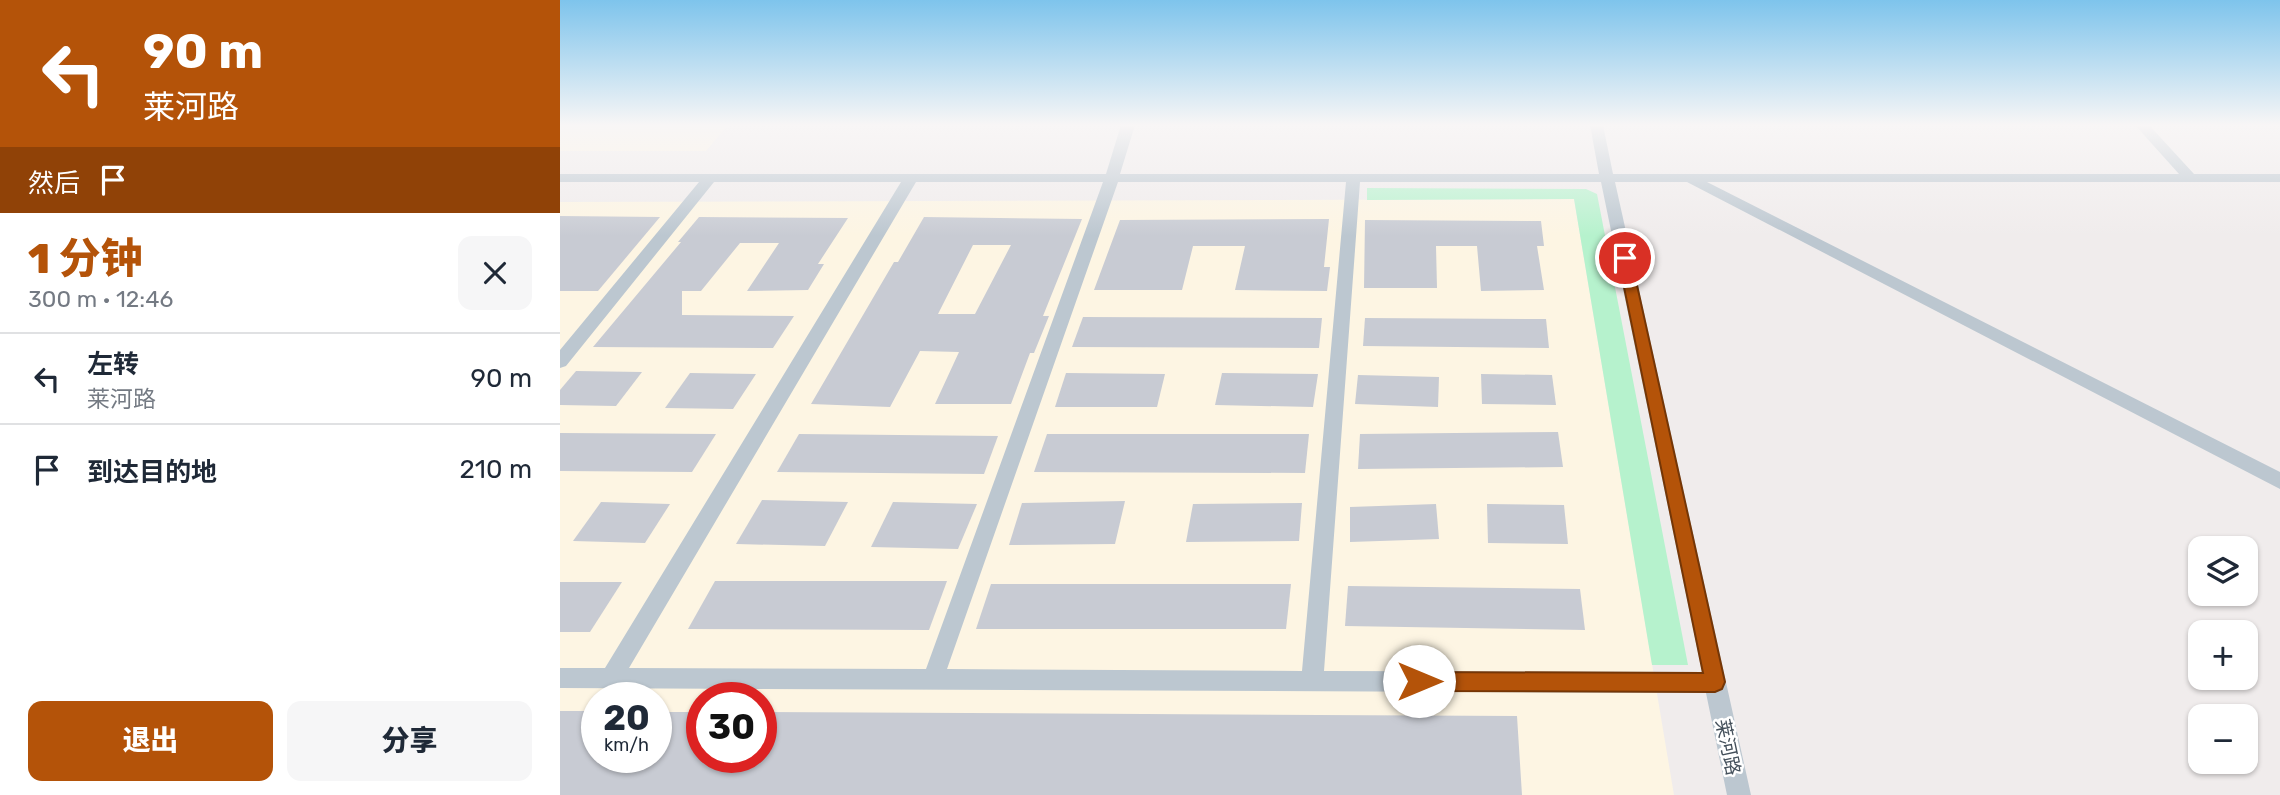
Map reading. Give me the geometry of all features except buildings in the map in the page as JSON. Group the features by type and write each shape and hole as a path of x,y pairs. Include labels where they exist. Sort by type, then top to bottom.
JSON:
{"street":[{"path":"933,680 1117,162"},
{"name":"莱河路","path":"1604,162 1738,795"},
{"path":"2176,162 2190,178"},
{"path":"560,178 2280,178"},
{"path":"560,362 710,178"},
{"path":"611,678 911,178"},
{"path":"1312,681 1353,178"},
{"path":"1689,178 2280,481"},
{"path":"560,678 1715,682"}],"shaded area":[{"path":"1574,199 1674,795 560,795 560,202"}],"green space":[{"path":"1367,188 1586,189 1597,194 1688,665 1652,665 1574,199 1367,200"}],"route":[{"path":"1419,681 1715,682 1625,258"}]}
